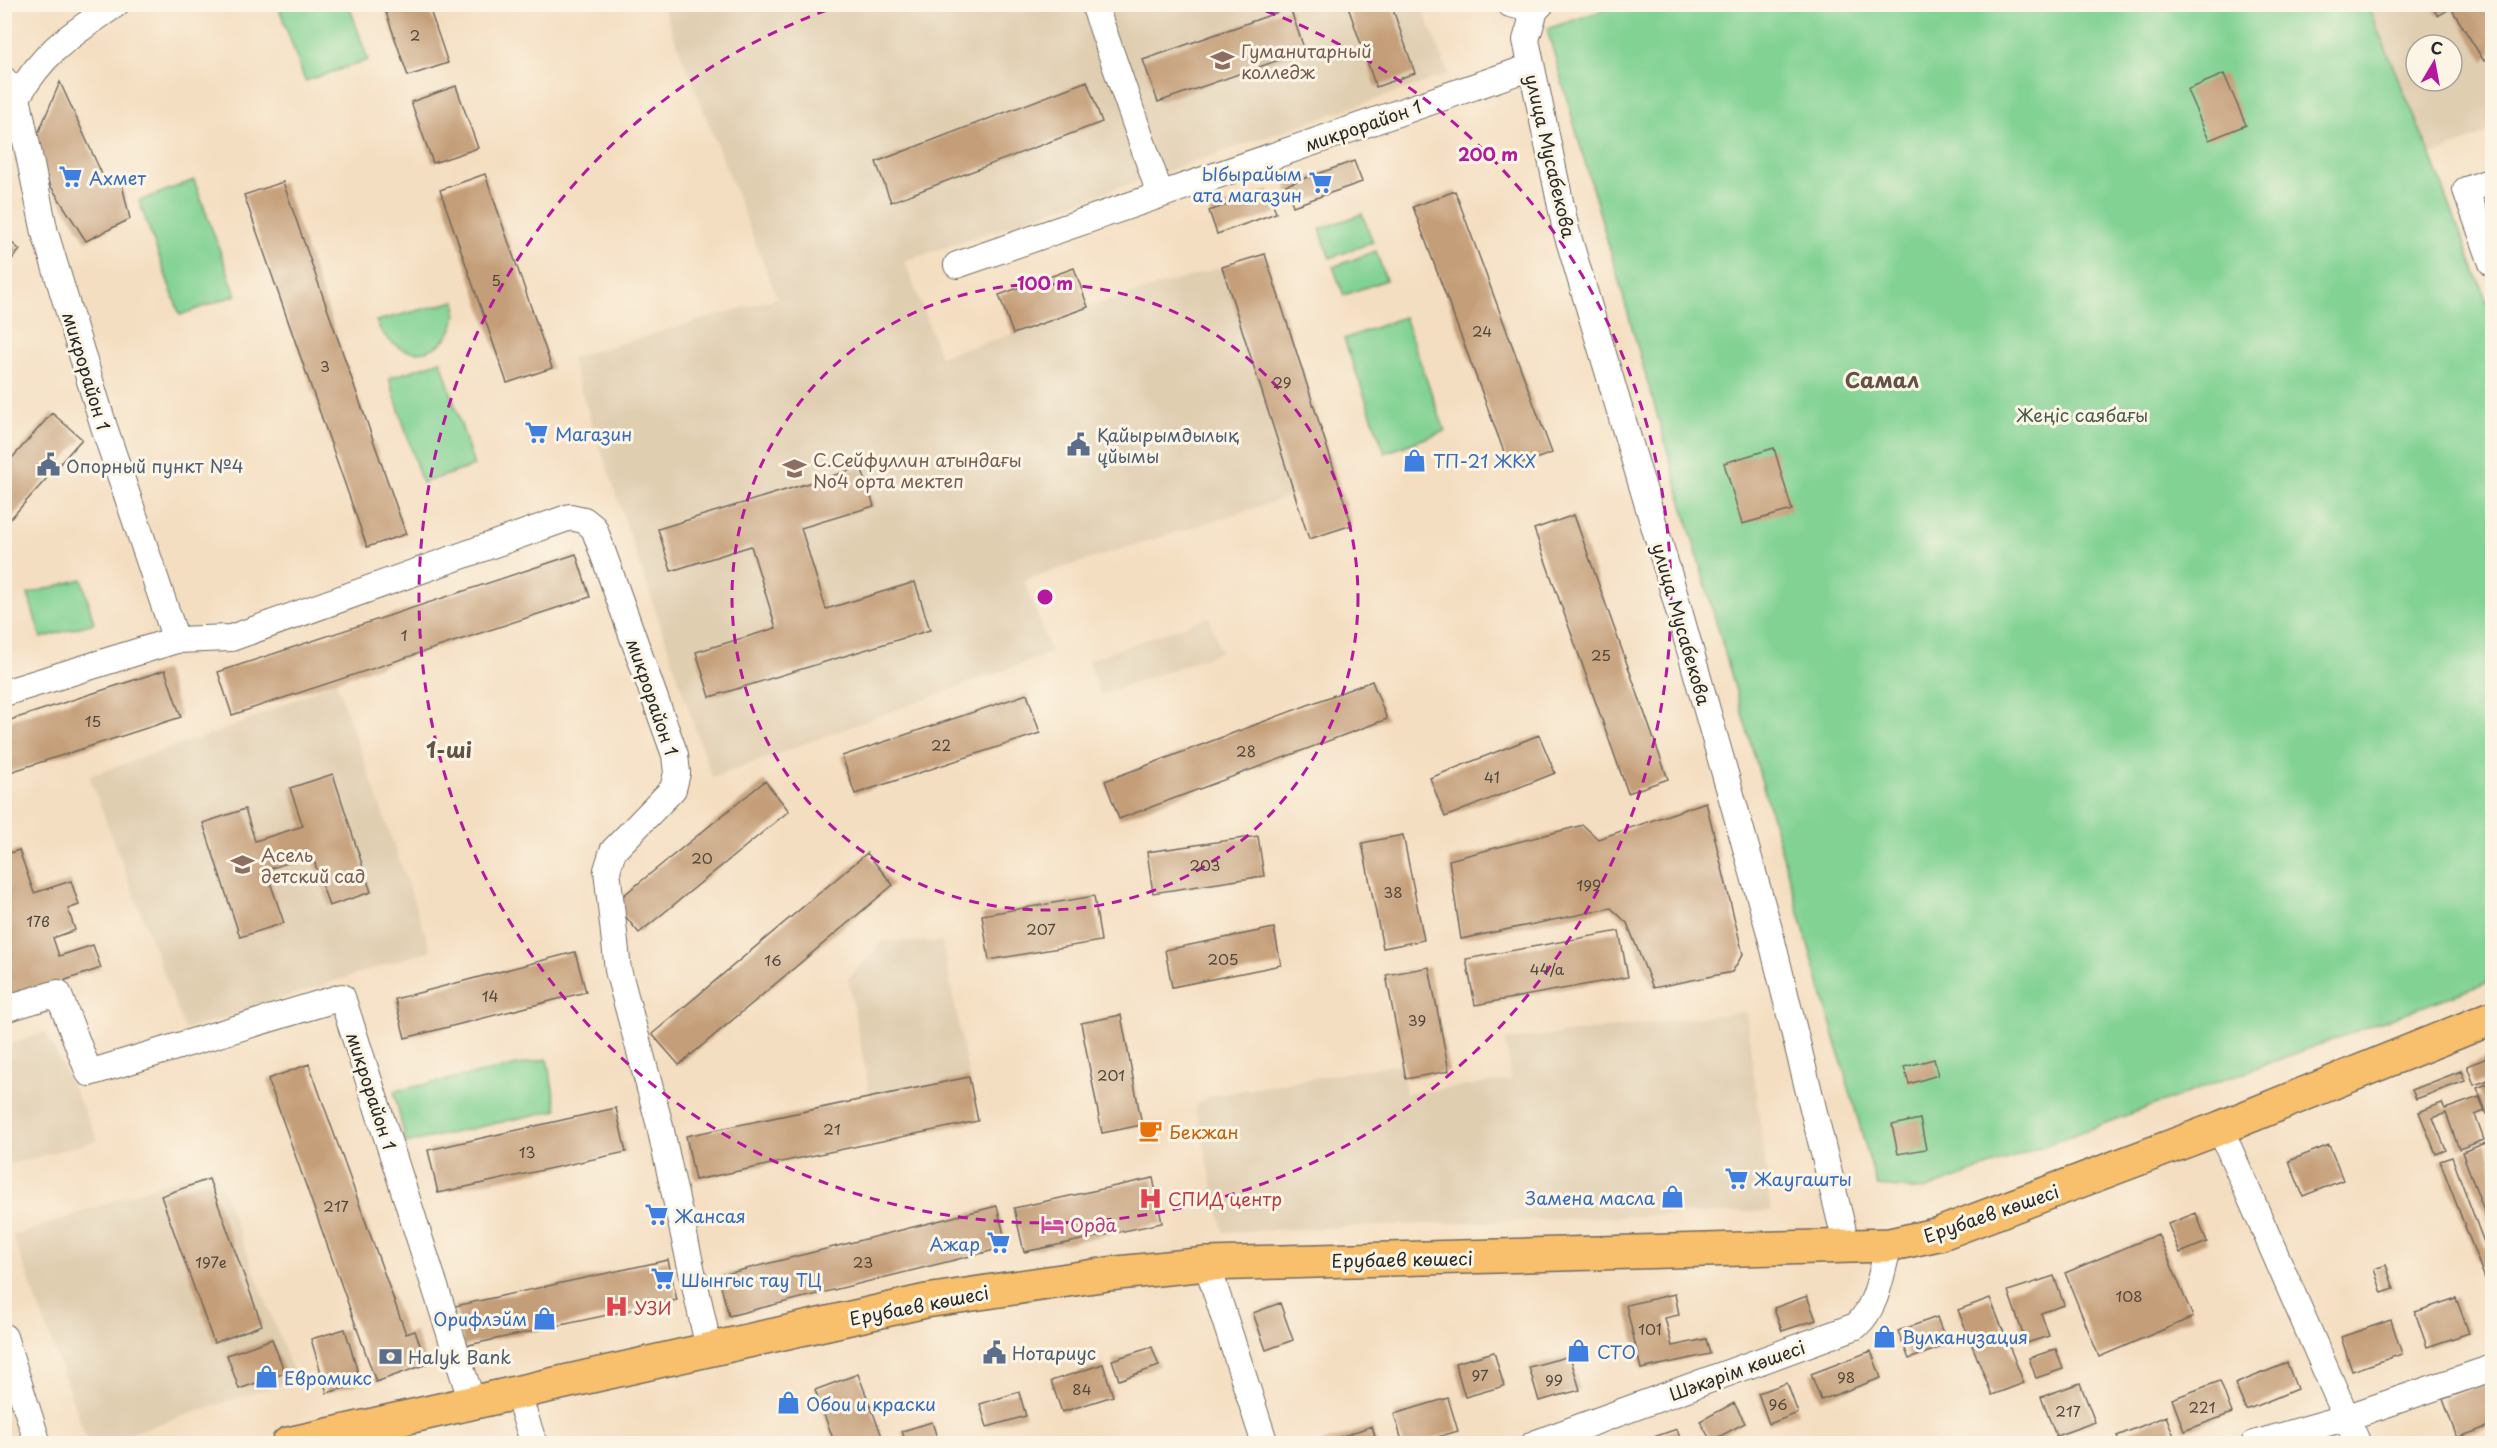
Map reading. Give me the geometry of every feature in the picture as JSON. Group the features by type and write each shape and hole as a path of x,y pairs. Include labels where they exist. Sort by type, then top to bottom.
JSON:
{"main road":[{"name":"Ерубаев көшесі","path":"288,1443 926,1301 1108,1274 1207,1264 1889,1245 1939,1234 2220,1128 2493,1018"}],"street":[{"path":"1094,4 1160,194"},
{"name":"микрорайон 1","path":"105,6 59,43 11,89 45,233 73,329 176,640"},
{"name":"улица Мусабекова","path":"1529,6 1526,40 1566,230 1670,579 1770,933 1847,1247"},
{"name":"микрорайон 1","path":"957,265 1531,67"},
{"path":"2493,182 2466,190 2493,263"},
{"name":"микрорайон 1","path":"4,693 176,640 231,638 570,518 584,520 594,528 675,755 677,773 673,789 613,851 607,870 618,970 659,1122 709,1349"},
{"name":"микрорайон 1","path":"4,1009 58,993 89,1073 342,997 472,1402"},
{"path":"2220,1128 2358,1443"},
{"name":"Шәкәрім көшесі","path":"1534,1443 1856,1326 1867,1316 1870,1309 1889,1245"},
{"path":"1207,1264 1265,1443"},
{"path":"4,1337 38,1443"},
{"path":"2254,1443 2348,1417 2493,1368"},
{"path":"517,1392 534,1443"}],"shaded area":[{"path":"662,5 1421,5 1449,74 905,261 940,356 1013,334 1088,307 1222,267 1295,495 1024,580 1051,653 712,778 570,358 777,298"},
{"path":"2367,5 2492,5 2492,131 2431,156 2404,93 2464,93 2464,33 2404,33 2404,92"},
{"path":"1209,617 1221,652 1100,695 1088,660"},
{"path":"336,681 431,950 185,1030 89,776 238,725"},
{"path":"883,941 942,942 969,1077 870,1097 848,978"},
{"path":"1746,1012 1771,1211 1223,1232 1195,1106 1209,1096 1403,1063 1405,1094 1511,1080 1505,1040"},
{"path":"46,1032 98,1140 5,1166 5,1046"},
{"path":"213,1166 296,1379 101,1443 88,1443 13,1236"}],"green space":[{"name":"Жеңіс саябағы","path":"1622,4 2367,5 2431,156 2492,316 2492,981 1924,1190 1877,1186 1547,29"},
{"path":"278,5 349,5 368,60 305,81"},
{"path":"194,180 236,295 180,315 139,201"},
{"path":"1362,214 1373,242 1330,258 1320,229"},
{"path":"1376,251 1386,280 1344,295 1333,267"},
{"path":"456,301 455,320 449,334 439,345 426,351 412,352 398,347 386,337 376,321"},
{"path":"1404,317 1445,431 1385,453 1344,339"},
{"path":"441,361 474,466 422,483 389,378"},
{"path":"82,579 94,623 41,638 28,594"},
{"path":"547,1059 557,1110 406,1143 394,1091"}],"building":[{"path":"383,4 428,4 448,63 408,76"},
{"path":"1347,4 1391,4 1415,73 1376,87"},
{"path":"2430,4 2492,4 2492,53 2484,61 2451,8 2438,16"},
{"name":"Гуманитарный колледж","path":"1290,8 1305,51 1158,102 1143,60"},
{"path":"2224,74 2246,125 2209,140 2187,90"},
{"path":"1087,81 1102,122 891,202 876,162"},
{"path":"60,82 106,183 121,180 130,219 86,241 48,182 37,136"},
{"path":"456,86 478,148 433,163 411,102"},
{"path":"1354,161 1362,182 1293,206 1286,185"},
{"path":"485,174 552,368 507,383 440,190"},
{"path":"283,182 406,534 367,547 244,195"},
{"path":"1269,190 1276,213 1217,234 1209,211"},
{"path":"1455,191 1552,453 1510,468 1413,207"},
{"path":"4,236 20,250 4,268"},
{"path":"1265,254 1352,525 1309,539 1222,267"},
{"path":"1074,268 1088,307 1013,334 999,295"},
{"path":"52,413 82,439 4,526 4,467"},
{"path":"1774,448 1792,510 1742,524 1724,463"},
{"name":"С.Сейфуллин атындағы No4 орта мектеп","path":"861,467 874,506 801,528 826,609 915,582 930,630 710,697 696,652 776,628 751,546 671,571 658,529"},
{"path":"1574,515 1668,779 1628,793 1534,529"},
{"path":"576,554 590,597 232,715 218,672"},
{"path":"165,670 181,717 4,774 4,722"},
{"path":"1372,681 1387,719 1119,819 1105,781"},
{"path":"1027,694 1040,733 855,794 842,756"},
{"path":"1539,735 1555,773 1445,817 1430,778"},
{"path":"333,774 371,892 329,906 312,855 266,870 284,923 240,937 203,823 245,809 255,841 303,826 290,788"},
{"path":"765,781 789,811 639,933 614,903"},
{"path":"1706,802 1743,954 1732,972 1653,988 1627,923 1611,908 1461,939 1449,860 1583,825 1598,839"},
{"path":"1403,835 1424,940 1383,948 1362,843"},
{"path":"1258,836 1264,876 1153,893 1147,852"},
{"path":"19,850 34,893 71,881 79,905 68,909 75,930 53,938 59,956 93,945 101,968 4,1001 4,855"},
{"path":"867,853 893,885 679,1065 652,1034"},
{"path":"1094,896 1101,941 989,960 982,915"},
{"path":"1274,928 1281,965 1172,987 1165,950"},
{"path":"1619,931 1628,977 1475,1005 1466,959"},
{"path":"575,952 586,992 405,1038 395,999"},
{"path":"1429,967 1449,1071 1406,1079 1386,975"},
{"path":"1121,1015 1142,1125 1102,1133 1081,1023"},
{"path":"2492,1056 2492,1079 2474,1085 2467,1066"},
{"path":"1934,1059 1938,1075 1909,1084 1904,1067"},
{"path":"309,1064 406,1334 415,1331 427,1364 376,1382 268,1079"},
{"path":"2461,1071 2465,1081 2416,1099 2412,1090"},
{"path":"969,1077 978,1121 695,1180 686,1136"},
{"path":"2492,1082 2492,1112 2487,1114 2477,1088"},
{"path":"2479,1097 2485,1111 2475,1115 2484,1140 2459,1149 2446,1113 2433,1118 2446,1150 2436,1154 2419,1112 2442,1103 2445,1109"},
{"path":"616,1108 626,1152 438,1193 428,1150"},
{"path":"1920,1119 1926,1149 1898,1154 1892,1125"},
{"path":"2486,1143 2492,1160 2492,1232 2462,1152"},
{"path":"2329,1145 2343,1180 2303,1196 2289,1161"},
{"path":"2452,1157 2492,1264 2492,1297 2440,1161"},
{"path":"1153,1178 1162,1223 1024,1252 1014,1208"},
{"path":"209,1179 262,1325 214,1343 161,1196"},
{"path":"997,1206 1007,1247 729,1316 718,1276"},
{"path":"2196,1213 2207,1242 2180,1253 2168,1224"},
{"path":"2158,1234 2193,1317 2099,1357 2065,1273"},
{"path":"668,1260 677,1300 464,1346 455,1306"},
{"path":"2386,1265 2394,1289 2382,1293 2374,1269"},
{"path":"2054,1276 2064,1305 2041,1313 2049,1336 2026,1343 2008,1291"},
{"path":"1675,1294 1679,1315 1665,1318 1672,1346 1706,1339 1710,1354 1641,1369 1626,1305"},
{"path":"1807,1296 1816,1320 1782,1331 1774,1308"},
{"path":"1990,1298 2024,1383 1992,1395 1958,1310"},
{"path":"2456,1298 2469,1333 2427,1347 2415,1312"},
{"path":"1280,1303 1293,1340 1266,1350 1253,1313"},
{"path":"1937,1317 1947,1345 1909,1359 1898,1331"},
{"path":"2391,1320 2402,1354 2352,1371 2341,1337"},
{"path":"345,1329 361,1383 327,1393 311,1339"},
{"path":"272,1339 285,1373 239,1389 227,1355"},
{"path":"1152,1347 1159,1366 1119,1380 1112,1360"},
{"path":"2056,1349 2063,1369 2036,1378 2029,1358"},
{"path":"1871,1351 1881,1378 1821,1400 1811,1374"},
{"path":"1494,1352 1504,1386 1465,1397 1455,1363"},
{"path":"1570,1356 1580,1390 1539,1401 1529,1367"},
{"path":"2287,1363 2297,1389 2246,1410 2235,1384"},
{"path":"1103,1364 1113,1396 1062,1412 1051,1381"},
{"path":"858,1374 885,1444 835,1444 815,1390"},
{"path":"2220,1381 2232,1413 2184,1431 2172,1399"},
{"path":"2491,1382 2492,1425 2457,1438 2443,1399"},
{"path":"1787,1383 1798,1413 1769,1424 1758,1393"},
{"path":"2080,1383 2095,1422 2056,1436 2041,1397"},
{"path":"1019,1392 1026,1416 987,1427 980,1404"},
{"path":"1448,1398 1458,1431 1414,1444 1403,1444 1394,1414"},
{"path":"1734,1403 1745,1423 1711,1441 1700,1421"},
{"path":"2166,1416 2174,1436 2156,1444 2120,1444 2117,1436"},
{"path":"932,1422 939,1444 906,1444 902,1431"},
{"path":"1372,1426 1377,1444 1322,1444 1322,1443"},
{"path":"1677,1429 1682,1444 1649,1444 1648,1439"}],"place":[{"name":"Гуманитарный колледж","path":"1223,60"},
{"name":"Ахмет","path":"71,177"},
{"name":"Ыбырайым ата магазин","path":"1320,183"},
{"name":"Магазин","path":"537,433"},
{"name":"Қайырымдылық ұйымы","path":"1079,444"},
{"name":"ТП-21 ЖКХ","path":"1415,460"},
{"name":"Опорный пункт №4","path":"48,465"},
{"name":"С.Сейфуллин атындағы No4 орта мектеп","path":"795,469"},
{"name":"Асель детский сад","path":"243,864"},
{"name":"Бекжан","path":"1151,1131"},
{"name":"Жаугашты","path":"1736,1178"},
{"name":"Замена масла","path":"1673,1197"},
{"name":"СПИД центр","path":"1150,1198"},
{"name":"Жансая","path":"657,1215"},
{"name":"Орда","path":"1052,1224"},
{"name":"Ажар","path":"998,1243"},
{"name":"Шынгыс тау ТЦ","path":"663,1279"},
{"name":"УЗИ","path":"616,1307"},
{"name":"Орифлэйм","path":"545,1318"},
{"name":"Вулканизация","path":"1884,1336"},
{"name":"СТО","path":"1579,1351"},
{"name":"Нотариус","path":"994,1352"},
{"name":"Halyk Bank","path":"390,1356"},
{"name":"Евромикс","path":"266,1377"},
{"name":"Обои и краски","path":"788,1403"}],"district":[{"name":"Самал","path":"1882,379"},
{"name":"1-ші","path":"449,749"}]}
